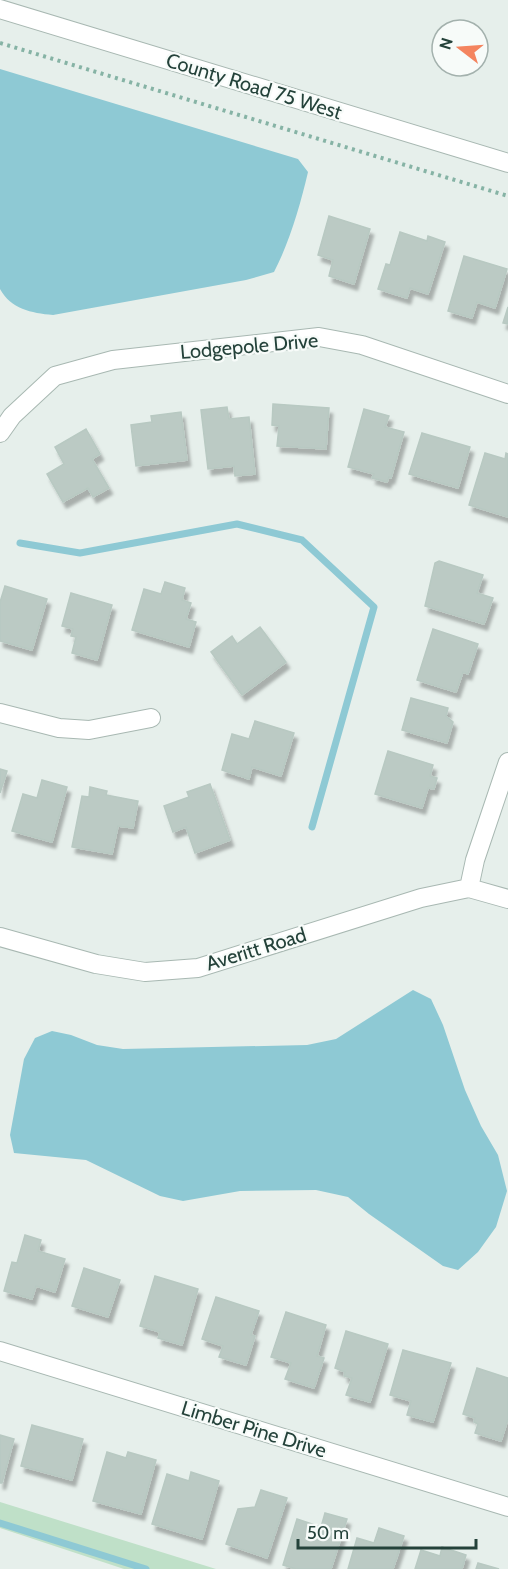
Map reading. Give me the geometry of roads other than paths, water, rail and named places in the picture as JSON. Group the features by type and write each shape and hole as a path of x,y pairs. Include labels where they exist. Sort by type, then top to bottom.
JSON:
{"street":[{"name":"County Road 75 West","path":"0,9 508,163"},
{"name":"Lodgepole Drive","path":"0,433 12,417 55,376 113,360 266,341 319,337 362,345 508,394"},
{"path":"0,713 59,728 89,730 151,718"},
{"path":"469,888 475,860 508,762"},
{"name":"Averitt Road","path":"0,937 96,964 145,972 198,968 421,898 469,888 508,899"},
{"name":"Limber Pine Drive","path":"0,1352 508,1507"}],"water":[{"path":"0,69 298,159 308,172 294,223 274,272 246,280 53,315 22,309 10,301 0,289"},
{"path":"413,990 431,999 443,1025 465,1090 481,1126 498,1155 507,1191 496,1227 478,1252 458,1270 443,1266 348,1197 316,1190 240,1191 183,1201 160,1196 86,1160 14,1153 10,1135 24,1059 35,1038 52,1031 71,1035 97,1045 123,1049 307,1045 336,1039"}],"waterway":[{"path":"20,543 80,553 237,524 302,540 374,607 312,827"},
{"path":"0,1523 146,1569"}]}
